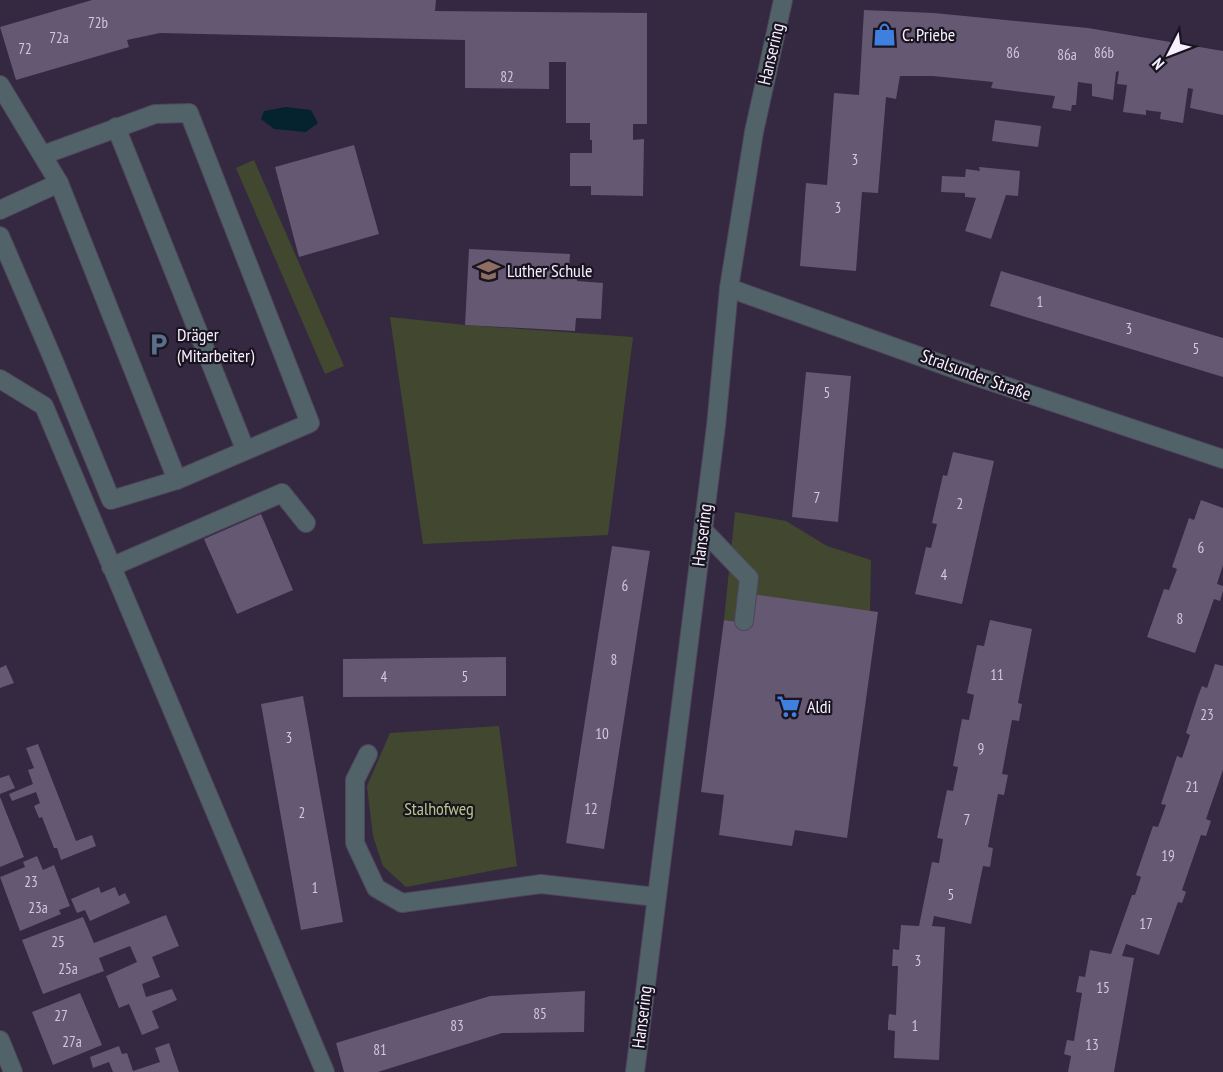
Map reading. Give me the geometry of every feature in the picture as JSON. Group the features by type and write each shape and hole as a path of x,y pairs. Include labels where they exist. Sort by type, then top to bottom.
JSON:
{"street":[{"name":"Hansering","path":"635,1072 716,426 729,288 754,132 783,0"},
{"path":"0,85 58,183 177,480"},
{"path":"0,236 111,500 177,480 310,423 189,113 154,114 43,155"},
{"path":"116,127 245,450"},
{"path":"0,210 58,183"},
{"name":"Stralsunder Straße","path":"729,288 999,384 1223,459"},
{"path":"0,379 44,406 326,1072"},
{"path":"111,567 282,492 306,523"},
{"path":"703,530 748,579 744,621"},
{"path":"368,754 355,780 355,843 376,888 402,903 541,884 656,897"},
{"path":"0,1040 13,1072"}],"green space":[{"path":"254,160 344,366 325,374 236,168"},
{"path":"390,317 465,325 633,337 608,535 423,544"},
{"path":"735,512 786,521 827,546 871,560 870,611 747,623 724,620"},
{"name":"Stalhofweg","path":"499,726 517,866 406,887 383,866 373,836 367,786 390,733"}],"water":[{"path":"286,107 311,110 318,123 306,132 274,129 261,119 264,111"}],"building":[{"path":"92,0 436,0 435,11 647,13 647,124 633,124 633,140 644,139 643,196 591,195 591,186 570,186 570,153 592,153 592,140 590,140 590,123 566,123 566,62 549,62 549,89 465,88 465,40 160,33 127,40 129,47 16,80 0,27"},
{"path":"864,10 934,13 1088,28 1223,51 1223,115 1190,108 1193,89 1188,88 1183,123 1160,119 1161,112 1146,110 1146,115 1123,112 1127,85 1117,84 1119,71 1116,72 1113,100 1092,96 1092,84 1078,82 1076,105 1072,105 1071,111 1052,108 1055,96 991,88 993,82 933,76 900,76 896,99 886,97 878,193 862,192 856,271 800,266 806,183 827,185 834,93 859,95"},
{"path":"995,120 1041,126 1038,147 992,141"},
{"path":"354,145 379,234 299,257 275,167"},
{"path":"979,167 1020,171 1018,196 1006,195 991,239 965,231 976,198 965,197 965,193 941,192 942,176 965,177 966,169 980,171"},
{"path":"469,249 570,254 569,271 577,271 577,281 603,283 601,319 576,318 575,331 465,325"},
{"path":"1001,271 1223,338 1223,377 990,306"},
{"path":"806,372 851,376 838,522 792,517"},
{"path":"953,452 994,461 962,604 915,594 926,547 931,548 937,524 932,523 943,475 947,476"},
{"path":"1201,500 1223,508 1223,565 1217,584 1223,586 1223,591 1220,601 1214,599 1195,653 1147,637 1164,589 1169,590 1177,569 1172,567 1189,518 1194,520"},
{"path":"261,514 293,590 237,614 204,539"},
{"path":"612,546 650,551 604,849 566,843"},
{"name":"Aldi","path":"751,594 878,612 847,838 795,830 792,846 719,835 724,795 701,792 724,620 747,623"},
{"path":"990,620 1032,629 1018,703 1022,704 1019,721 1012,720 1002,774 1008,775 1004,795 998,794 988,847 993,848 990,867 983,866 971,924 934,916 932,926 945,927 939,1060 894,1058 895,1031 888,1030 889,1014 896,1015 898,966 892,966 893,949 899,950 901,925 919,926 932,862 939,863 943,839 937,838 947,790 953,791 958,767 953,766 962,719 969,720 974,695 967,693 977,645 984,646"},
{"path":"506,657 506,696 343,697 343,659"},
{"path":"1215,664 1223,666 1223,770 1206,819 1211,821 1206,836 1201,835 1182,890 1186,892 1182,903 1178,902 1159,955 1126,944 1122,956 1134,958 1114,1072 1068,1072 1071,1056 1064,1054 1067,1040 1074,1041 1082,993 1076,992 1079,976 1085,977 1090,950 1111,954 1132,895 1135,895 1141,877 1136,875 1153,826 1158,827 1166,805 1161,804 1177,756 1182,758 1190,735 1186,733 1198,696 1202,686 1207,688"},
{"path":"6,665 14,683 0,688 0,668"},
{"path":"303,696 343,922 301,930 261,704"},
{"path":"38,744 76,841 92,835 96,846 61,860 42,817 39,818 34,806 40,803 36,792 12,801 9,794 33,784 28,770 34,768 26,748"},
{"path":"9,775 15,788 0,794 0,778"},
{"path":"0,797 24,857 0,867"},
{"path":"37,856 43,870 54,865 70,906 59,910 61,914 20,931 0,877 25,867 23,862"},
{"path":"99,887 101,893 115,887 119,896 125,893 130,903 90,921 85,910 77,913 71,899"},
{"path":"166,915 179,946 152,957 160,977 142,984 146,997 172,989 177,1000 152,1011 159,1028 142,1035 129,1004 119,1008 106,976 137,962 130,946 99,958 104,971 43,994 22,940 83,917 94,943"},
{"path":"585,991 584,1032 502,1033 378,1072 344,1072 336,1043 490,996"},
{"path":"80,993 102,1045 53,1065 32,1012"},
{"path":"169,1043 179,1072 113,1072 109,1062 93,1068 90,1057 119,1046 122,1054 127,1053 133,1071 160,1062 155,1048"}],"place":[{"name":"C. Priebe","path":"884,35"},
{"name":"Luther Schule","path":"489,271"},
{"name":"Dräger (Mitarbeiter)","path":"159,345"},
{"name":"Aldi","path":"789,707"}]}
